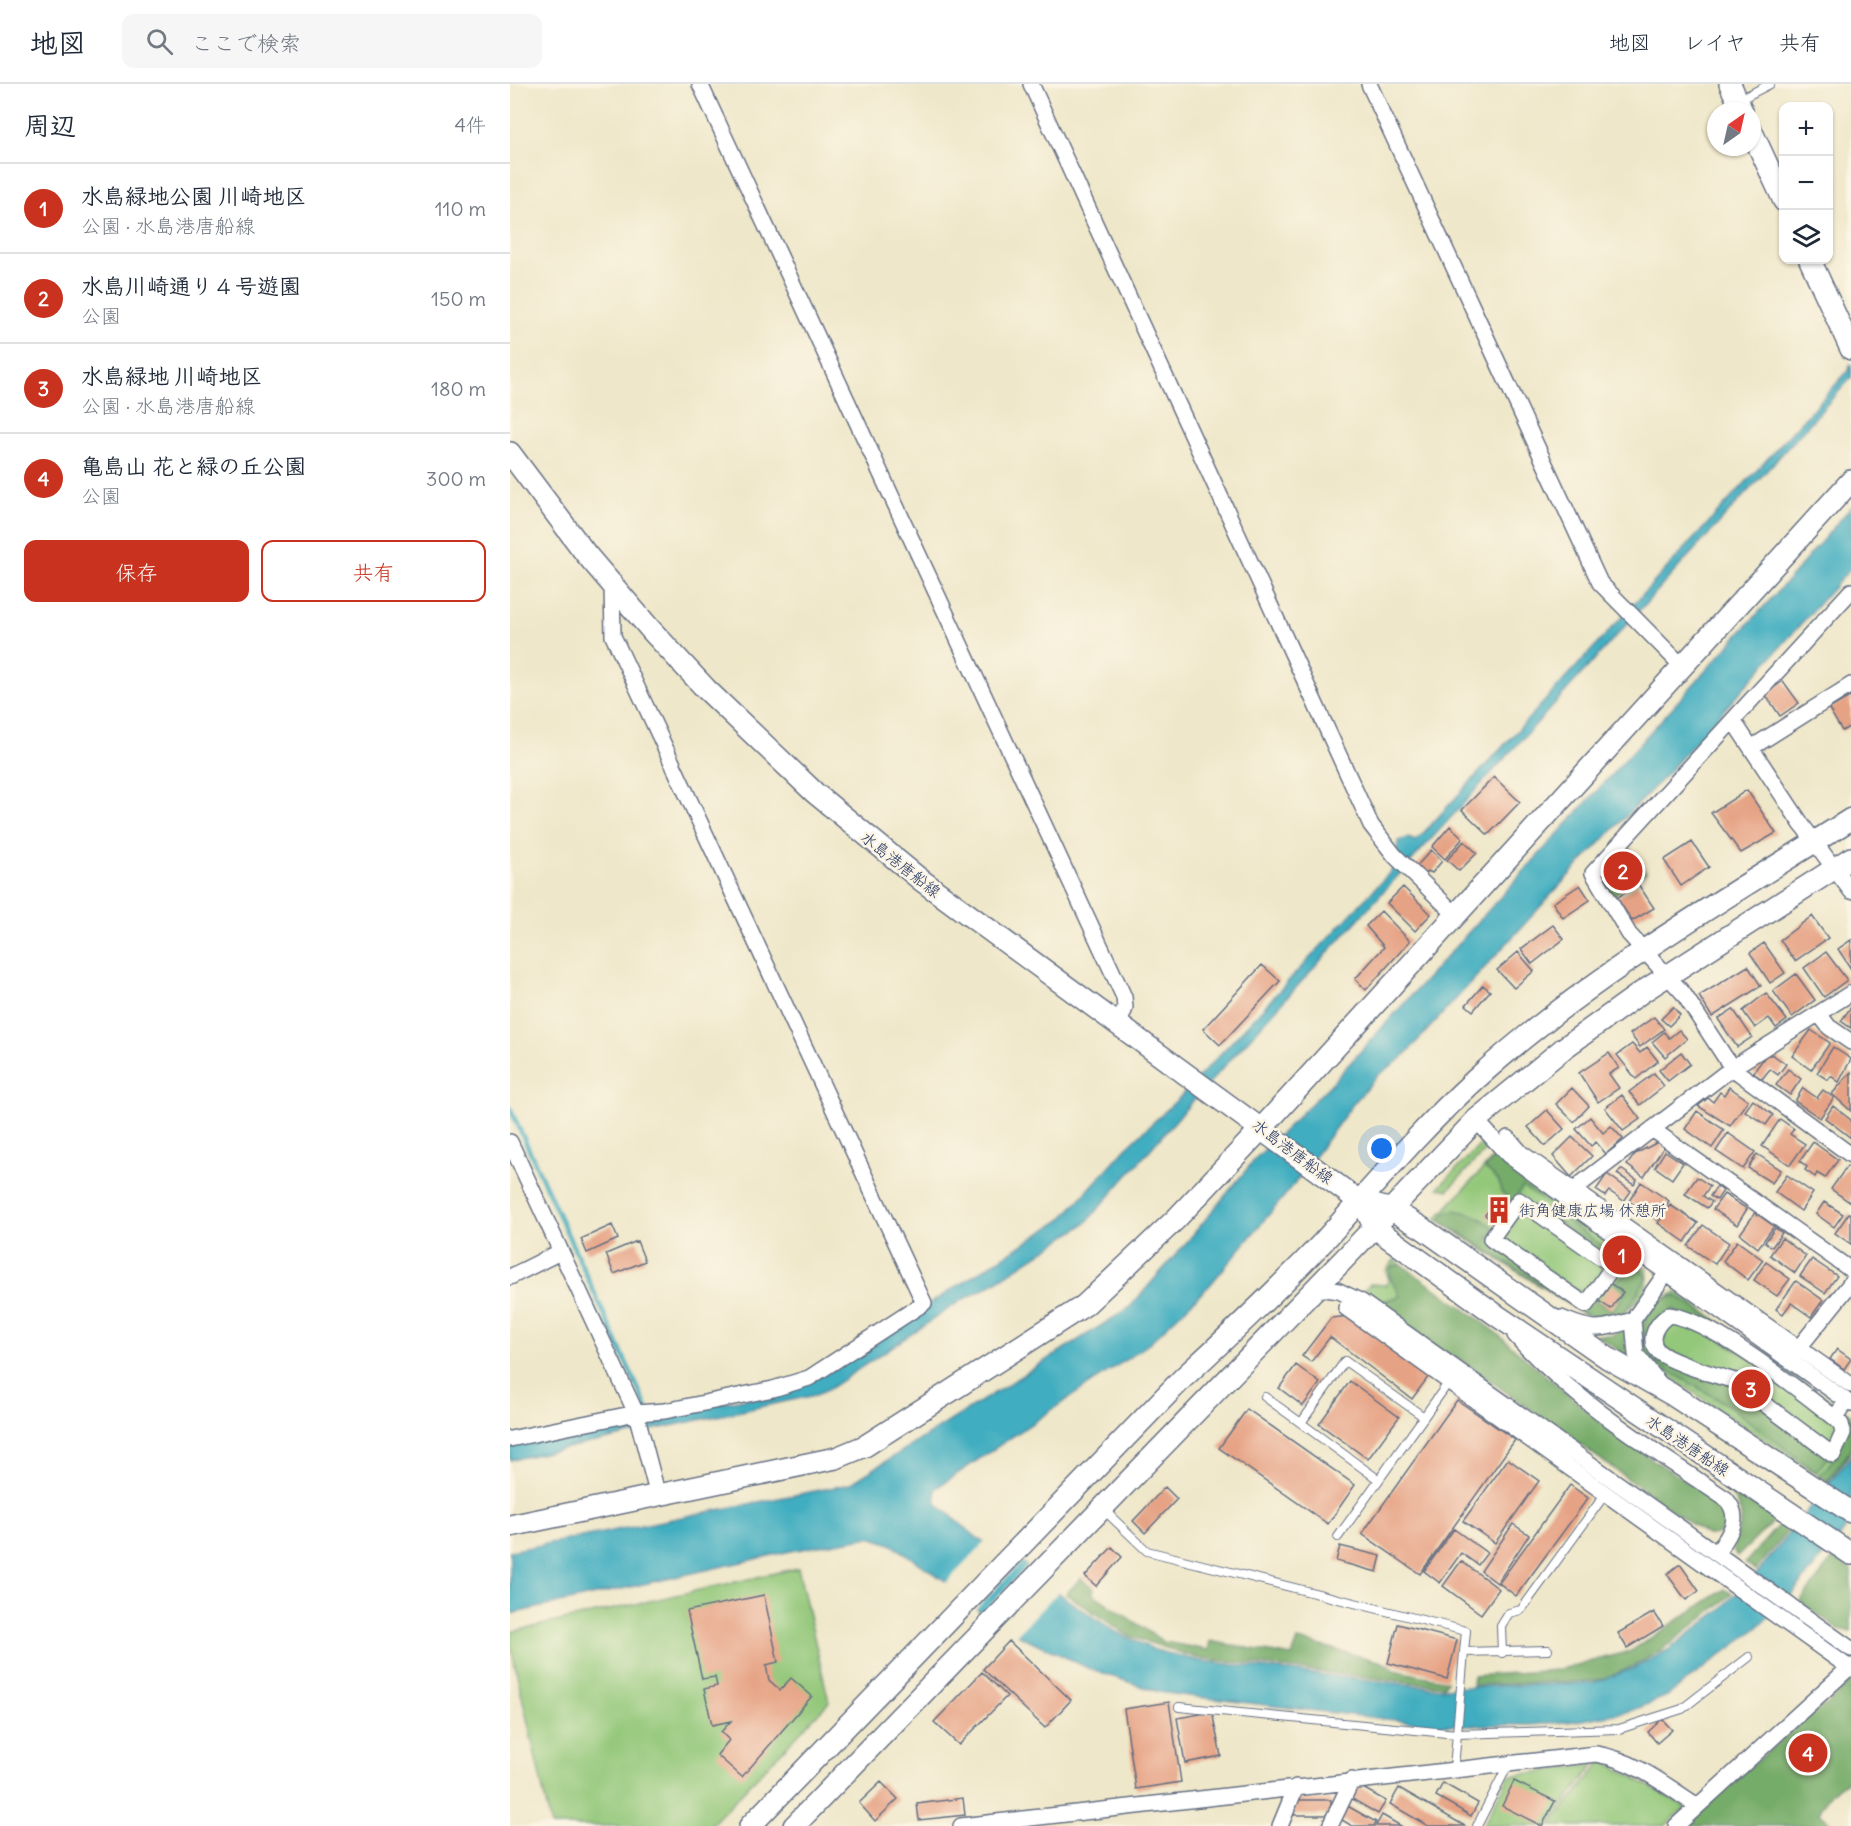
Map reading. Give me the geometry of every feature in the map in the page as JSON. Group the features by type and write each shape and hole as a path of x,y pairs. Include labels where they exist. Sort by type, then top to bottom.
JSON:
{"street":[{"path":"700,84 1124,998 1125,1008 1119,1024"},
{"path":"1031,84 1371,825 1395,856 1456,915"},
{"path":"1369,84 1600,583 1629,615 1682,666"},
{"path":"1761,151 1779,190"},
{"path":"1812,264 1851,349"},
{"name":"水島港唐船線","path":"510,453 612,585 706,689 815,793 921,880 1323,1173 1359,1201 1375,1228 1498,1317 1845,1550"},
{"path":"510,1526 836,1458 865,1446 1085,1305 1267,1132 1456,915 1851,481"},
{"path":"510,1439 773,1389 809,1378 924,1303 613,636 612,585"},
{"path":"1851,591 1734,722 1593,873 1629,934 1683,993 1732,1068 1851,1155"},
{"path":"1752,748 1851,685"},
{"path":"1734,722 1815,842 1843,864 1851,891"},
{"path":"750,1826 1183,1378 1250,1316 1476,1079 1577,997 1851,819"},
{"path":"794,1826 1375,1228 1476,1120 1591,1028 1843,864"},
{"path":"1572,1195 1582,1183 1732,1068 1851,993"},
{"path":"1819,1014 1829,1027 1851,1042"},
{"path":"1476,1120 1508,1155 1572,1195 1794,1354 1842,1411 1843,1434 1833,1455 1754,1396 1751,1386 1674,1360 1657,1350 1653,1338 1655,1328 1669,1315 1691,1320 1797,1388 1842,1411"},
{"path":"1653,1128 1851,1268"},
{"path":"1508,1138 1521,1153 1572,1195 1580,1211 1666,1273 1794,1354 1851,1385"},
{"path":"510,1142 560,1252 643,1414 643,1434 658,1496"},
{"path":"1519,1200 1613,1266 1586,1305 1491,1239 1519,1200"},
{"name":"水島港唐船線","path":"1359,1201 1392,1210 1606,1357 1671,1394 1851,1512"},
{"path":"510,1277 560,1252"},
{"path":"1539,1310 1582,1327 1601,1330 1633,1320 1666,1273"},
{"path":"1794,1354 1851,1282"},
{"path":"1316,1288 1339,1291 1362,1302 1444,1361 1459,1368 1717,1553 1740,1579"},
{"path":"1346,1308 1606,1493 1740,1579 1785,1611 1851,1649"},
{"path":"1498,1317 1533,1354 1610,1421 1726,1499 1733,1507 1735,1521 1717,1553"},
{"path":"1633,1320 1636,1354 1671,1394"},
{"path":"1676,1826 1696,1805 1850,1668 1785,1611"},
{"path":"961,1826 1454,1768 1508,1765 1596,1754 1610,1756 1641,1770 1696,1805"},
{"path":"1330,1826 1352,1780"},
{"path":"1280,1826 1296,1787"}],"lane":[{"path":"1737,99 1770,84"},
{"path":"1301,1423 1345,1361 1424,1418"},
{"path":"1338,1537 1459,1368"},
{"path":"1265,1397 1379,1480"},
{"path":"1502,1653 1501,1626 1509,1613 1521,1610 1606,1493"},
{"path":"1102,1508 1147,1551 1466,1630 1460,1676 1454,1768"},
{"path":"1464,1652 1502,1653 1548,1650"},
{"path":"1179,1707 1457,1731 1619,1729 1682,1709 1749,1657"},
{"path":"1477,1826 1508,1765"}],"green space":[{"path":"1627,844 1646,872 1612,896 1601,877 1601,870"},
{"path":"1481,1144 1489,1146 1448,1190 1438,1188"},
{"path":"1497,1154 1562,1200 1572,1217 1647,1270 1648,1278 1642,1294 1623,1314 1608,1321 1583,1314 1436,1219"},
{"path":"1494,1157 1558,1206 1570,1223 1621,1259 1613,1262 1563,1227 1553,1208 1523,1187 1513,1201 1501,1192 1499,1181 1485,1169"},
{"path":"1455,1210 1485,1221 1494,1228 1488,1238 1613,1311 1626,1291 1615,1283 1633,1269 1640,1269 1647,1277 1630,1304 1618,1315 1600,1317 1587,1315 1440,1220 1447,1211"},
{"path":"1394,1260 1402,1265 1394,1266 1390,1270 1390,1277 1400,1296 1384,1301 1379,1308 1360,1295 1370,1284 1386,1285 1389,1280 1386,1271"},
{"path":"1402,1265 1487,1325 1599,1421 1638,1450 1717,1501 1725,1518 1720,1532 1707,1535 1461,1360 1444,1355 1379,1308 1384,1301 1400,1296 1390,1277 1390,1269"},
{"path":"1677,1292 1851,1415 1851,1452 1828,1482 1648,1362 1641,1351 1639,1326 1660,1300"},
{"path":"1676,1296 1729,1330 1823,1398 1819,1402 1673,1309 1649,1341 1749,1389 1829,1455 1816,1472 1726,1404 1648,1359 1643,1339 1645,1320 1657,1305 1665,1299"},
{"path":"1629,1325 1625,1343 1633,1360 1596,1335 1612,1335"},
{"path":"1848,1417 1851,1419 1851,1450 1827,1481 1820,1476 1832,1461"},
{"path":"1721,1483 1777,1518 1737,1557 1733,1546 1740,1523 1740,1511 1732,1496"},
{"path":"1782,1521 1791,1527 1756,1570 1745,1563"},
{"path":"1834,1557 1851,1570 1851,1632 1839,1629 1800,1602"},
{"path":"798,1568 829,1702 710,1826 551,1826 510,1643 510,1632"},
{"path":"1081,1578 1094,1589 1092,1593 1164,1642 1208,1650 1210,1641 1292,1656 1298,1640 1382,1662 1394,1670 1447,1681 1444,1686 1198,1658 1129,1636 1066,1594"},
{"path":"1725,1589 1732,1594 1684,1633 1650,1657 1614,1675 1594,1681 1472,1685 1473,1676 1557,1670 1631,1651"},
{"path":"1851,1680 1851,1780 1832,1793 1819,1813 1834,1826 1681,1826 1817,1709 1827,1705"},
{"path":"1603,1760 1686,1807 1665,1826 1550,1826"},
{"path":"1595,1764 1547,1826 1483,1826 1509,1776"}],"water":[{"path":"1851,363 1851,378 1190,1104 1085,1224 986,1288 962,1300 829,1389 816,1395 510,1460 510,1446 626,1420 782,1392 931,1303 1061,1220 1126,1148 1180,1097 1395,867 1398,841 1408,838 1416,841 1849,370"},
{"path":"1851,507 1851,568 1665,776 1573,871 1401,1059 1378,1075 1353,1104 1292,1187 1210,1285 1146,1346 935,1489 936,1503 981,1541 1020,1561 1069,1601 1116,1632 1152,1649 1201,1661 1439,1688 1593,1683 1632,1669 1668,1650 1720,1610 1758,1572 1851,1456 1851,1522 1792,1594 1757,1628 1667,1696 1631,1711 1577,1721 1531,1725 1437,1725 1159,1692 1090,1669 1017,1634 982,1614 951,1585 891,1544 870,1537 791,1551 510,1614 510,1551 850,1484 1129,1308 1256,1158 1331,1084 1798,569"}],"pier":[{"path":"986,1541 1022,1561 975,1610 944,1585"},
{"path":"1028,1566 1060,1590 1015,1636 982,1614"}],"building":[{"path":"1783,681 1799,703 1780,716 1765,694"},
{"path":"1851,696 1851,726 1842,731 1829,709"},
{"path":"1494,777 1520,802 1488,835 1462,810"},
{"path":"1747,790 1776,833 1741,853 1711,813"},
{"path":"1450,826 1463,838 1445,859 1432,847"},
{"path":"1464,841 1477,853 1459,871 1447,860"},
{"path":"1692,842 1709,867 1681,886 1664,860"},
{"path":"1431,850 1442,861 1432,873 1428,871 1424,876 1415,868"},
{"path":"1638,884 1654,908 1632,921 1617,898"},
{"path":"1580,885 1590,900 1563,918 1553,903"},
{"path":"1403,887 1431,914 1415,931 1387,903"},
{"path":"1381,911 1410,941 1366,990 1355,979 1384,947 1366,926"},
{"path":"1812,916 1828,938 1795,961 1780,940"},
{"path":"1553,925 1564,939 1532,964 1521,949"},
{"path":"1851,940 1851,969 1838,949"},
{"path":"1764,943 1785,973 1770,983 1750,953"},
{"path":"1518,952 1534,971 1514,988 1497,970"},
{"path":"1826,952 1847,980 1824,997 1804,968"},
{"path":"1262,965 1280,981 1220,1045 1203,1029"},
{"path":"1748,966 1761,986 1712,1017 1699,996"},
{"path":"1796,974 1815,1000 1792,1017 1773,991"},
{"path":"1483,985 1490,991 1473,1011 1466,1005"},
{"path":"1766,993 1787,1020 1776,1028 1769,1018 1755,1028 1743,1011"},
{"path":"1673,1007 1680,1015 1669,1026 1661,1019"},
{"path":"1851,1007 1851,1028 1841,1021"},
{"path":"1733,1009 1752,1037 1737,1047 1718,1019"},
{"path":"1654,1017 1664,1029 1640,1047 1630,1034"},
{"path":"1679,1030 1687,1039 1665,1057 1652,1042 1664,1032 1669,1038"},
{"path":"1811,1030 1830,1043 1811,1070 1792,1056"},
{"path":"1632,1044 1640,1053 1647,1047 1658,1061 1636,1079 1617,1055"},
{"path":"1833,1047 1851,1059 1839,1082 1831,1076 1828,1080 1817,1073"},
{"path":"1681,1052 1690,1064 1668,1081 1659,1070"},
{"path":"1609,1053 1619,1068 1609,1074 1619,1088 1598,1102 1579,1073"},
{"path":"1766,1055 1773,1055 1786,1064 1778,1075 1770,1069 1762,1079 1753,1073"},
{"path":"1788,1069 1801,1079 1790,1095 1776,1085"},
{"path":"1851,1072 1851,1111 1832,1094"},
{"path":"1654,1073 1664,1086 1640,1105 1629,1092"},
{"path":"1729,1087 1748,1100 1730,1126 1698,1106 1708,1098 1713,1102 1720,1092 1724,1095"},
{"path":"1572,1088 1589,1106 1574,1122 1556,1104"},
{"path":"1803,1088 1817,1098 1823,1090 1834,1098 1820,1118 1795,1101"},
{"path":"1622,1095 1640,1119 1623,1131 1605,1108"},
{"path":"1753,1100 1773,1115 1766,1125 1745,1111"},
{"path":"1833,1106 1851,1120 1851,1138 1825,1118"},
{"path":"1547,1110 1564,1129 1545,1146 1528,1127"},
{"path":"1697,1111 1724,1130 1712,1148 1685,1129"},
{"path":"1590,1117 1603,1133 1611,1126 1623,1139 1606,1154 1596,1142 1591,1146 1576,1129"},
{"path":"1780,1119 1794,1129 1790,1134 1805,1144 1790,1165 1762,1146"},
{"path":"1728,1133 1755,1152 1743,1169 1716,1151"},
{"path":"1572,1137 1592,1156 1571,1177 1553,1156"},
{"path":"1658,1142 1664,1147 1644,1177 1627,1165 1635,1154"},
{"path":"1813,1142 1838,1160 1825,1178 1817,1173 1815,1177 1805,1170 1807,1167 1800,1161"},
{"path":"1665,1151 1683,1163 1672,1179 1655,1167"},
{"path":"1757,1154 1781,1170 1772,1183 1748,1168"},
{"path":"1847,1166 1851,1169 1851,1203 1831,1189"},
{"path":"1621,1169 1637,1180 1634,1185 1617,1174"},
{"path":"1607,1174 1631,1191 1624,1201 1609,1191 1605,1196 1596,1190"},
{"path":"1787,1175 1813,1193 1801,1211 1775,1192"},
{"path":"1697,1177 1710,1186 1703,1196 1712,1202 1707,1208 1685,1194"},
{"path":"1641,1182 1669,1201 1657,1220 1629,1201"},
{"path":"1717,1186 1723,1191 1717,1200 1710,1196"},
{"path":"1724,1194 1747,1209 1737,1225 1713,1209"},
{"name":"街角健康広場 休憩所","path":"1501,1195 1512,1204 1496,1224 1485,1215"},
{"path":"1824,1202 1843,1214 1834,1227 1816,1214"},
{"path":"1670,1205 1698,1223 1685,1242 1658,1223"},
{"path":"1755,1213 1774,1226 1758,1248 1740,1234"},
{"path":"1849,1213 1851,1214 1851,1244 1835,1233"},
{"path":"612,1225 618,1239 587,1253 581,1239"},
{"path":"1703,1225 1729,1243 1715,1264 1688,1246"},
{"path":"1775,1228 1782,1233 1772,1247 1765,1242"},
{"path":"1782,1238 1806,1256 1795,1273 1770,1255"},
{"path":"637,1241 645,1261 614,1274 606,1254"},
{"path":"1737,1241 1763,1260 1748,1280 1723,1261"},
{"path":"1812,1259 1837,1276 1825,1293 1800,1276"},
{"path":"1766,1262 1790,1279 1777,1296 1754,1280"},
{"path":"1796,1281 1823,1300 1811,1317 1791,1303 1783,1314 1776,1309"},
{"path":"1611,1284 1623,1292 1611,1309 1599,1301"},
{"path":"1350,1316 1429,1376 1412,1399 1330,1337 1311,1362 1302,1356 1331,1318"},
{"path":"1837,1349 1851,1359 1844,1369 1830,1359"},
{"path":"1296,1365 1320,1383 1303,1406 1279,1388"},
{"path":"1350,1381 1399,1417 1368,1459 1319,1424"},
{"path":"1457,1400 1515,1440 1420,1574 1362,1534"},
{"path":"1247,1409 1355,1485 1328,1524 1219,1448"},
{"path":"1508,1459 1539,1481 1495,1543 1463,1521"},
{"path":"1570,1485 1588,1498 1516,1596 1499,1583"},
{"path":"1165,1487 1177,1499 1145,1533 1133,1521"},
{"path":"1513,1524 1529,1535 1497,1583 1481,1571"},
{"path":"1454,1529 1487,1553 1478,1565 1461,1553 1440,1583 1424,1571"},
{"path":"1340,1546 1381,1556 1377,1572 1336,1561"},
{"path":"1112,1547 1122,1557 1096,1586 1085,1576"},
{"path":"1461,1561 1499,1589 1481,1614 1443,1586"},
{"path":"1680,1564 1699,1591 1686,1600 1667,1574"},
{"path":"764,1595 778,1662 766,1665 769,1680 780,1690 791,1678 812,1696 742,1777 717,1755 729,1740 721,1732 731,1721 712,1725 704,1689 717,1686 715,1677 702,1679 687,1611"},
{"path":"1654,1612 1663,1626 1627,1648 1618,1633"},
{"path":"1398,1624 1457,1640 1447,1679 1388,1663"},
{"path":"1009,1641 1071,1700 1045,1728 983,1669"},
{"path":"982,1672 1007,1696 959,1745 934,1722"},
{"path":"1169,1702 1181,1782 1136,1789 1124,1709"},
{"path":"1212,1712 1221,1756 1185,1763 1177,1718"},
{"path":"1662,1719 1672,1730 1657,1743 1648,1732"},
{"path":"1514,1781 1555,1801 1542,1826 1502,1806"},
{"path":"881,1782 898,1799 875,1821 859,1803"},
{"path":"1354,1783 1386,1801 1378,1814 1347,1796"},
{"path":"1443,1783 1478,1803 1471,1816 1436,1796"},
{"path":"1399,1788 1465,1826 1428,1826 1390,1804"},
{"path":"963,1798 965,1815 919,1820 917,1804"},
{"path":"1294,1800 1331,1800 1331,1815 1294,1815"},
{"path":"1344,1804 1376,1822 1374,1826 1352,1826 1337,1817"},
{"path":"1382,1815 1401,1826 1376,1826"}],"waterway":[{"path":"510,1108 647,1408"}],"place":[{"name":"水島川崎通り４号遊園","path":"1623,871"},
{"name":"街角健康広場 休憩所","path":"1499,1210"},
{"name":"水島緑地公園 川崎地区","path":"1622,1255"},
{"name":"水島緑地 川崎地区","path":"1751,1389"},
{"name":"亀島山 花と緑の丘公園","path":"1808,1753"}]}
